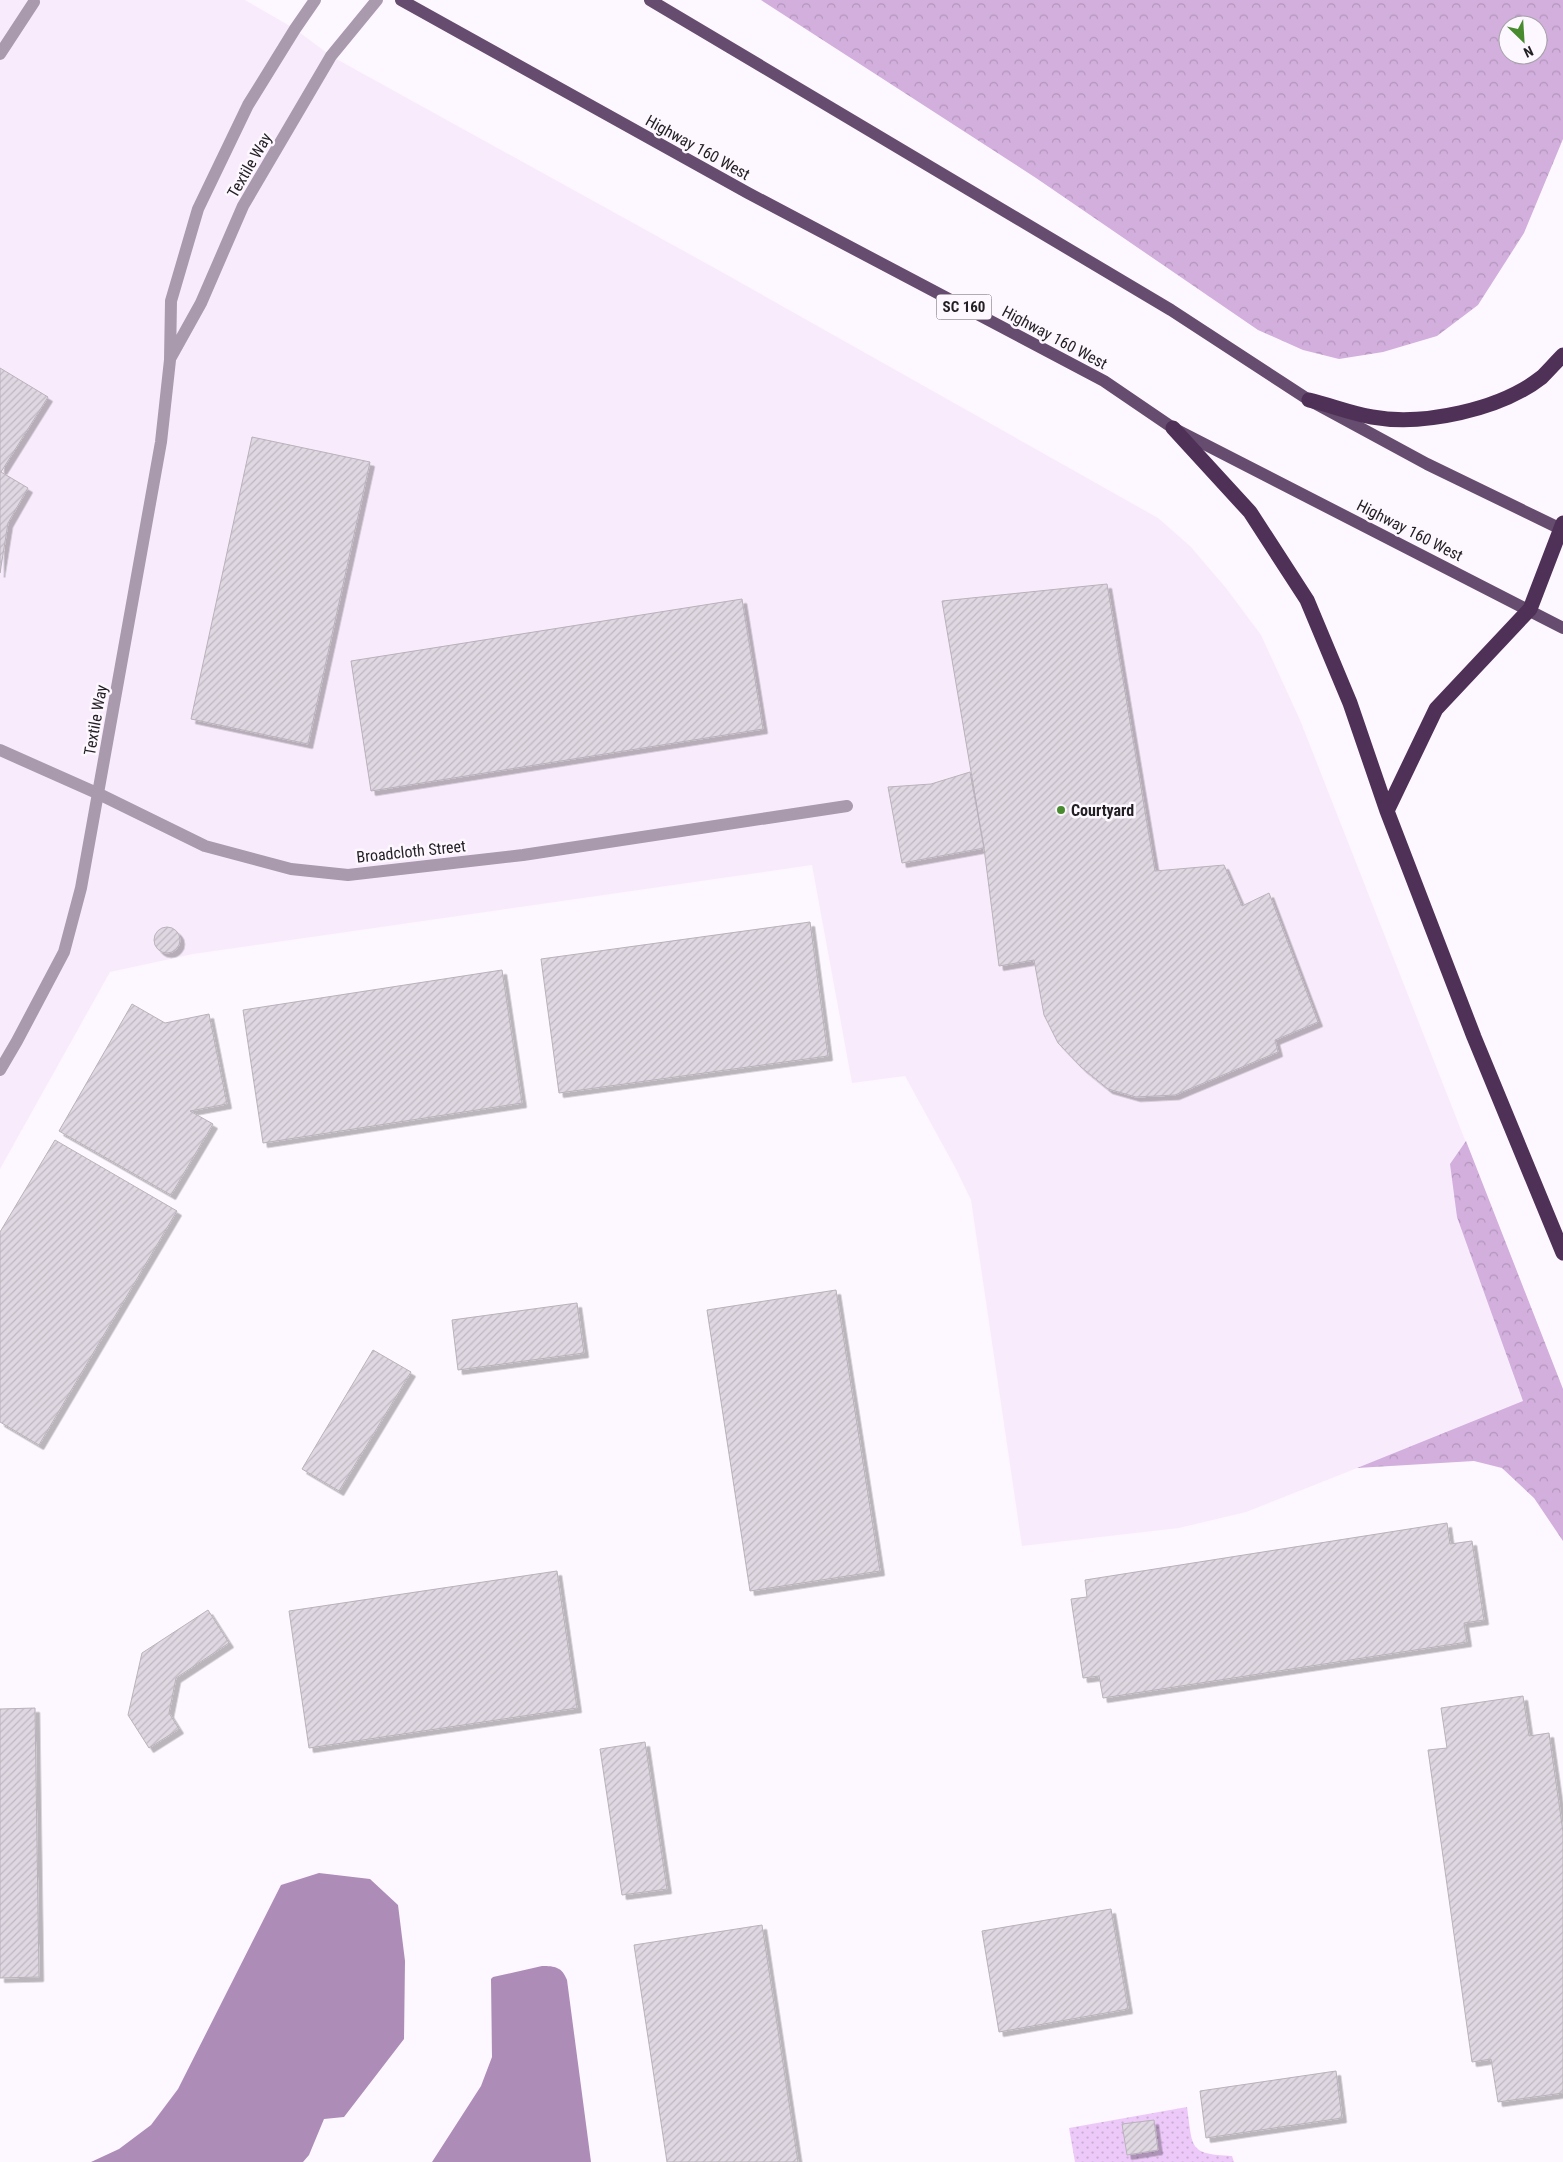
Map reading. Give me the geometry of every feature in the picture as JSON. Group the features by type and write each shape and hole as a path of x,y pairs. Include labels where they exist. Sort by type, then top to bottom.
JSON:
{"highway":[{"path":"1309,400 1372,417 1420,420 1469,410 1508,397 1542,377 1563,355"},
{"path":"1173,428 1250,512 1307,600 1350,703 1387,811 1474,1037 1563,1253"},
{"path":"1387,811 1436,709 1530,610 1562,527"}],"main road":[{"name":"Highway 160 West","path":"401,0 748,193 1104,381 1173,428 1563,628"},
{"path":"650,0 1171,310 1309,400 1428,464 1562,527"}],"street":[{"name":"Textile Way","path":"0,1070 17,1042 64,952 81,888 161,442 170,360 170,301 198,209 248,106 315,0"},
{"name":"Textile Way","path":"170,360 201,303 243,206 331,56 377,0"},
{"path":"0,54 34,2"},
{"name":"Broadcloth Street","path":"0,750 99,794 205,846 290,869 348,875 523,855 847,806"}],"shaded area":[{"path":"0,0 245,0 295,29 331,56 720,271 1158,518 1190,546 1226,588 1261,635 1300,720 1562,1387 1246,1512 1179,1528 1022,1546 971,1200 905,1076 852,1083 812,865 193,954 110,972 0,1169"},
{"path":"319,1873 370,1879 398,1905 405,1961 404,2039 344,2117 324,2119 309,2155 303,2162 91,2162 119,2149 151,2125 178,2089 281,1885"},
{"path":"542,1966 558,1968 563,1972 567,1980 591,2162 432,2162 481,2086 492,2057 491,1979"},
{"path":"1187,2107 1190,2132 1195,2146 1207,2153 1232,2156 1234,2162 1075,2162 1069,2128"}],"green space":[{"path":"761,0 1563,0 1563,139 1524,233 1478,305 1437,336 1383,352 1339,359 1303,350 1258,330 1036,178"},
{"path":"1466,1141 1563,1389 1563,1541 1534,1498 1502,1468 1474,1461 1357,1468 1523,1401 1457,1217 1450,1164"}],"building":[{"path":"0,368 48,397 1,472 28,488 8,523 0,573"},
{"path":"252,437 370,462 308,744 191,719"},
{"name":"Courtyard","path":"1107,584 1155,871 1224,865 1242,906 1269,893 1318,1022 1275,1040 1278,1052 1175,1095 1136,1097 1108,1089 1081,1067 1058,1043 1044,1015 1034,960 999,966 984,848 942,601"},
{"path":"742,599 763,729 371,791 351,661"},
{"path":"970,772 984,848 902,863 888,787 931,784"},
{"path":"810,922 828,1056 559,1093 541,959"},
{"path":"167,927 176,931 180,940 176,949 167,953 158,949 154,940 158,931"},
{"path":"502,970 522,1103 263,1143 243,1010"},
{"path":"132,1004 165,1023 209,1014 227,1104 190,1111 213,1124 171,1195 59,1131"},
{"path":"55,1140 177,1211 39,1445 0,1422 0,1232"},
{"path":"836,1290 880,1571 750,1591 707,1310"},
{"path":"577,1303 584,1353 458,1370 452,1320"},
{"path":"373,1350 411,1372 339,1491 302,1469"},
{"path":"1447,1523 1450,1544 1472,1541 1484,1620 1464,1623 1467,1642 1103,1698 1099,1676 1083,1678 1071,1599 1087,1597 1085,1580"},
{"path":"557,1571 577,1708 309,1748 289,1611"},
{"path":"208,1610 229,1643 176,1678 169,1713 179,1729 149,1748 128,1715 142,1653"},
{"path":"1523,1696 1529,1736 1549,1733 1563,1832 1563,2093 1498,2102 1491,2059 1472,2062 1428,1750 1447,1748 1441,1708"},
{"path":"35,1708 39,1977 0,1978 0,1709"},
{"path":"645,1742 667,1889 622,1895 600,1749"},
{"path":"1111,1909 1128,2009 999,2032 982,1931"},
{"path":"762,1925 798,2162 667,2162 634,1945"},
{"path":"1336,2071 1342,2118 1206,2138 1200,2091"},
{"path":"1154,2120 1158,2150 1127,2155 1122,2124"}],"place":[{"name":"Courtyard","path":"1061,810"}]}
